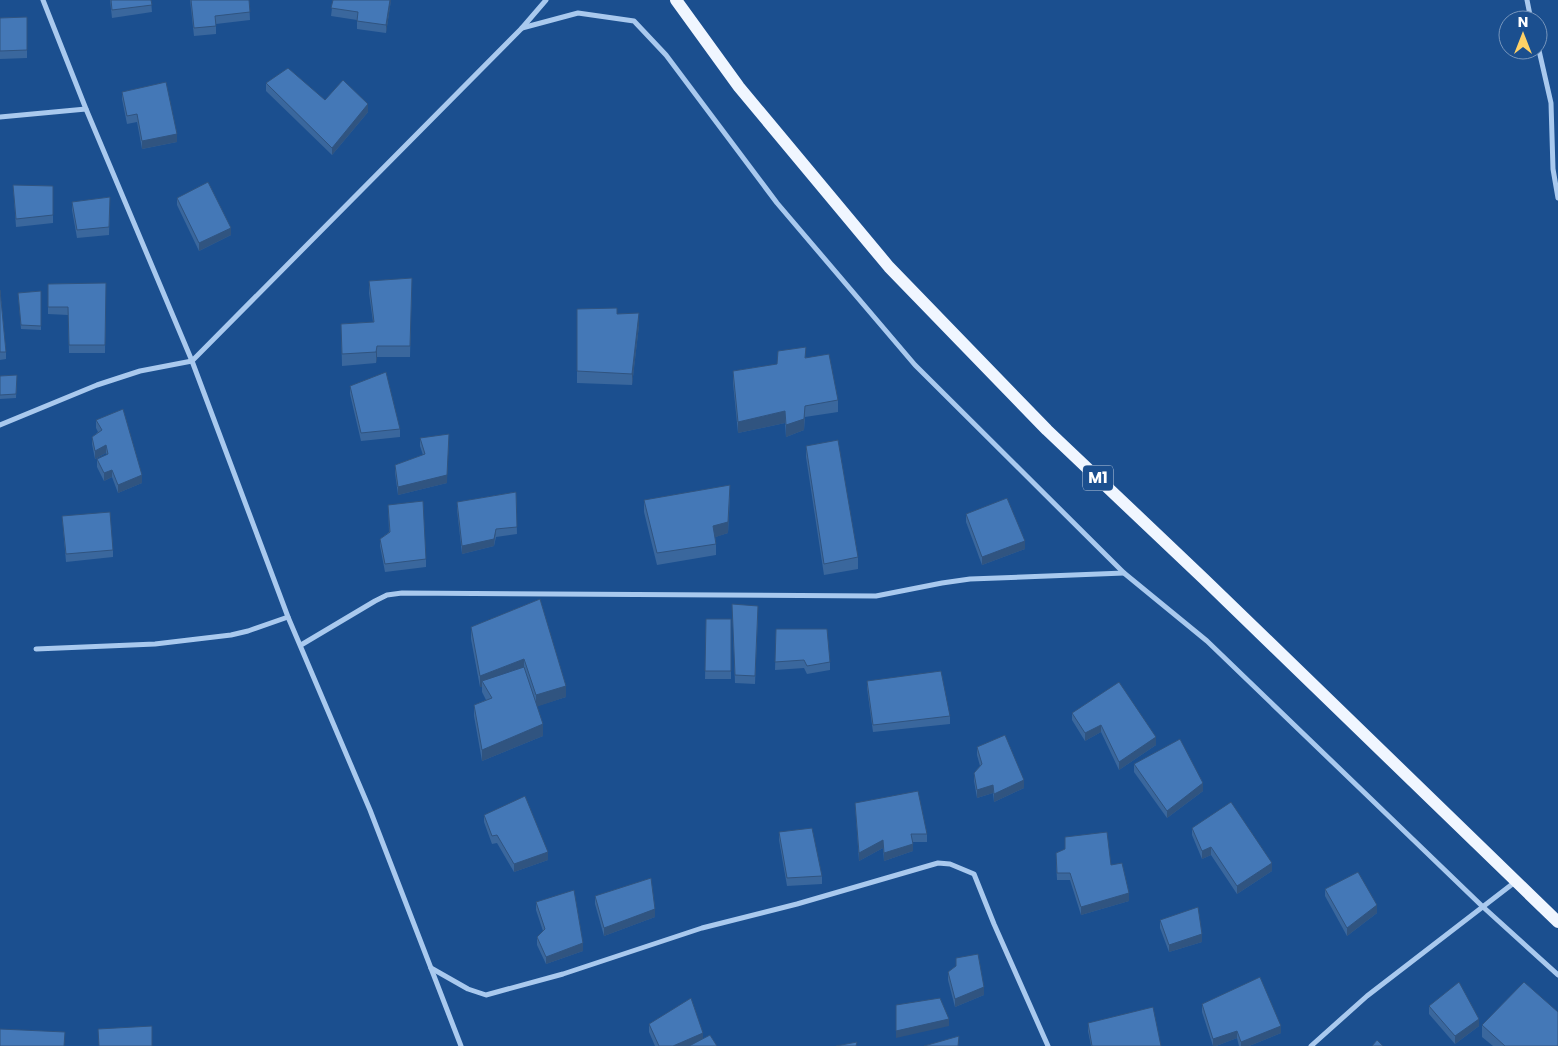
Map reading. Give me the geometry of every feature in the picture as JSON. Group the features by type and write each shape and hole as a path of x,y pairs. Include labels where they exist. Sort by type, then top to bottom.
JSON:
{"main road":[{"name":"M1","path":"676,0 739,87 896,274 1047,430 1204,578 1558,922"}],"street":[{"path":"43,0 86,109 192,361 288,617 370,810 461,1046"},
{"path":"0,425 96,385 140,371 192,361 522,28 546,0"},
{"path":"522,28 578,13 634,21 666,55 777,203 915,365 1124,573 1206,640 1482,906 1558,975"},
{"path":"1542,60 1552,102 1553,169 1558,198"},
{"path":"0,116 86,109"},
{"path":"301,645 375,601 387,595 402,593 876,596 970,579 1124,573"},
{"path":"36,649 155,644 231,635 288,617"},
{"path":"431,968 468,989 486,995 564,974 702,928 797,904 938,863 950,864 974,874 1048,1046"},
{"path":"1311,1046 1367,996 1482,906 1516,882"}],"building":[{"path":"111,0 151,0 152,5 112,10"},
{"path":"191,0 249,0 250,12 215,16 216,26 194,28"},
{"path":"333,0 390,0 386,25 357,21 358,12 331,8"},
{"path":"27,17 27,50 0,51 0,18"},
{"path":"288,68 325,100 343,80 368,104 332,148 266,83"},
{"path":"166,82 177,134 142,141 137,114 127,116 122,92"},
{"path":"208,182 231,228 199,243 177,198"},
{"path":"13,185 53,186 53,215 16,219"},
{"path":"110,197 109,227 77,230 72,202"},
{"path":"412,278 410,346 377,346 376,352 342,354 341,324 374,322 369,281"},
{"path":"106,283 105,345 69,345 68,307 48,307 48,284"},
{"path":"0,290 6,352 0,352"},
{"path":"41,291 41,326 21,325 18,293"},
{"path":"617,308 617,314 639,313 632,374 577,371 577,309"},
{"path":"806,347 805,358 829,354 838,400 805,406 804,419 786,425 785,411 738,422 733,371 777,364 778,351"},
{"path":"386,372 400,429 361,433 350,386"},
{"path":"17,375 16,394 0,395 0,376"},
{"path":"123,409 142,475 118,485 112,470 104,473 97,459 108,454 106,445 95,451 92,437 102,430 96,420"},
{"path":"449,434 447,475 398,487 395,465 425,454 420,438"},
{"path":"838,440 858,557 824,564 806,446"},
{"path":"730,485 728,522 713,526 716,544 657,553 644,500"},
{"path":"516,492 517,527 496,529 494,539 462,546 457,502"},
{"path":"1007,498 1025,541 982,557 966,514"},
{"path":"423,501 426,559 385,564 380,539 390,532 388,505"},
{"path":"110,512 113,550 66,554 62,516"},
{"path":"540,599 566,686 536,695 524,659 480,676 471,627"},
{"path":"732,604 758,606 755,676 735,675"},
{"path":"706,619 731,619 731,671 705,671"},
{"path":"776,629 827,629 830,662 807,666 804,660 775,662"},
{"path":"524,667 543,724 482,750 474,705 492,698 482,681"},
{"path":"941,671 950,716 873,725 867,681"},
{"path":"1119,682 1156,737 1119,762 1101,725 1085,733 1072,713"},
{"path":"1005,735 1024,780 994,794 993,785 977,790 974,773 982,764 977,747"},
{"path":"1180,739 1203,783 1167,811 1134,764"},
{"path":"918,791 927,834 911,834 913,844 884,853 883,840 859,853 855,803"},
{"path":"525,796 548,852 514,864 497,835 492,836 484,815"},
{"path":"1231,802 1272,863 1237,886 1211,847 1202,851 1192,828"},
{"path":"812,828 822,876 787,878 779,832"},
{"path":"1107,832 1111,865 1122,863 1129,893 1081,907 1070,873 1057,873 1056,853 1065,849 1065,837"},
{"path":"1358,872 1377,905 1347,928 1325,889"},
{"path":"651,878 655,909 604,928 595,896"},
{"path":"574,890 583,943 546,957 537,937 545,929 536,902"},
{"path":"1198,907 1202,934 1169,945 1160,920"},
{"path":"978,954 984,987 955,999 948,972 956,966 956,958"},
{"path":"1260,977 1281,1026 1241,1042 1237,1031 1213,1039 1202,1004"},
{"path":"1459,982 1479,1019 1455,1036 1429,1006"},
{"path":"1524,982 1558,1012 1558,1046 1505,1046 1482,1025"},
{"path":"691,998 703,1033 673,1046 659,1046 649,1024"},
{"path":"940,998 949,1019 896,1031 896,1005"},
{"path":"1153,1007 1161,1046 1092,1046 1088,1023"},
{"path":"152,1026 152,1046 99,1046 98,1029"},
{"path":"0,1029 65,1032 64,1046 0,1046"},
{"path":"710,1035 717,1046 689,1046"},
{"path":"959,1036 958,1046 924,1046"},
{"path":"1377,1040 1383,1046 1372,1046"},
{"path":"857,1042 856,1046 836,1046"}]}
